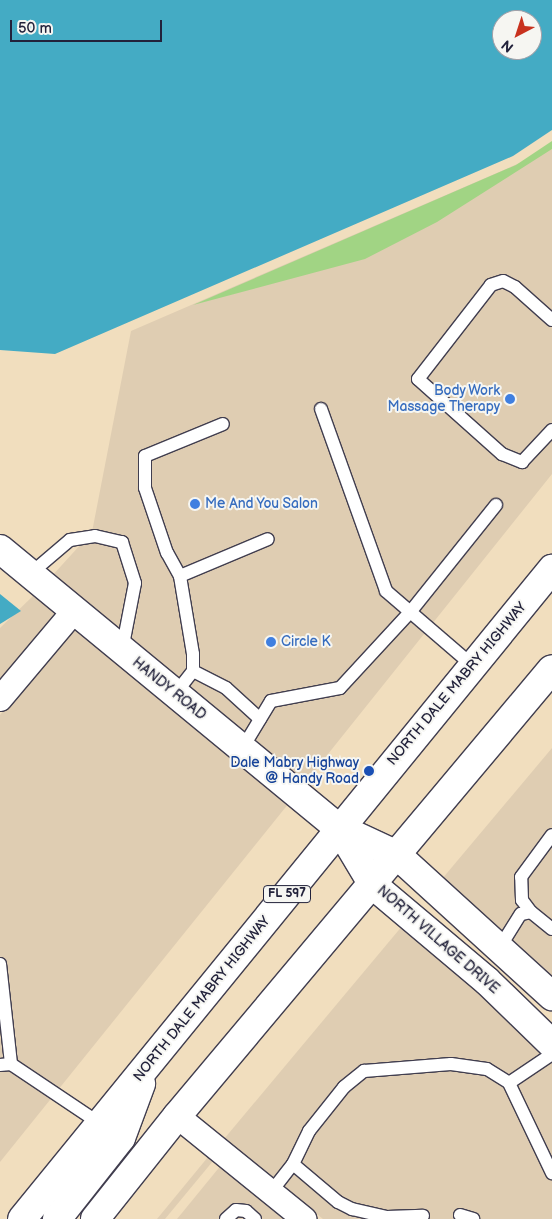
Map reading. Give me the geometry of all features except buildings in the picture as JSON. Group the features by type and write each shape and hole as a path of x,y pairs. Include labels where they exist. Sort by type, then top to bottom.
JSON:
{"main road":[{"name":"HANDY ROAD","path":"0,550 339,828"},
{"name":"NORTH DALE MABRY HIGHWAY","path":"22,1219 99,1123 148,1067 339,828 552,569"},
{"path":"95,1219 177,1116 373,885 552,669"},
{"path":"339,828 397,854 552,996"},
{"name":"NORTH VILLAGE DRIVE","path":"339,828 373,885 487,981 552,1044"},
{"path":"57,1219 120,1138 148,1067"}],"street":[{"path":"0,699 74,611"},
{"path":"177,1116 304,1219"}],"lane":[{"path":"552,320 516,287 503,281 491,285 418,380 502,454 522,462 552,430"},
{"path":"321,409 386,591 472,666"},
{"path":"175,694 193,670 180,576 167,553 145,488 145,456 223,424"},
{"path":"242,749 271,701 340,688 411,611 496,505"},
{"path":"30,574 70,540 95,536 122,542 135,583 122,650"},
{"path":"180,576 268,539"},
{"path":"193,670 226,688 260,719"},
{"path":"552,836 520,877 522,900 531,912 552,929"},
{"path":"500,947 516,919 521,914 531,912"},
{"path":"0,964 6,1064 99,1123"},
{"path":"509,1083 552,1054"},
{"path":"271,1192 293,1164 309,1131 344,1087 364,1071 452,1064 487,1069 509,1083 552,1173"},
{"path":"293,1164 338,1202 352,1209 388,1217 423,1216"},
{"path":"226,1219 236,1210 246,1211 254,1219"},
{"path":"460,1215 473,1219"}],"shaded area":[{"path":"552,149 552,474 304,784 51,577 92,532 131,331"},
{"path":"35,594 58,613 0,682 0,628"},
{"path":"74,627 289,803 0,1162 0,715"},
{"path":"552,748 552,980 442,879"},
{"path":"403,925 480,990 552,1063 552,1219 323,1219 224,1139"},
{"path":"208,1157 213,1161 165,1219 157,1219"},
{"path":"222,1164 287,1219 177,1219"}],"green space":[{"path":"552,141 552,149 437,222 365,259 193,305 516,165"}],"water":[{"path":"0,0 552,0 552,130 513,156 55,354 0,350"},
{"path":"0,594 21,611 0,624"}],"place":[{"name":"Body Work Massage Therapy","path":"510,399"},
{"name":"Me And You Salon","path":"195,504"},
{"name":"Circle K","path":"271,642"},
{"name":"Dale Mabry Highway @ Handy Road","path":"369,771"}]}
